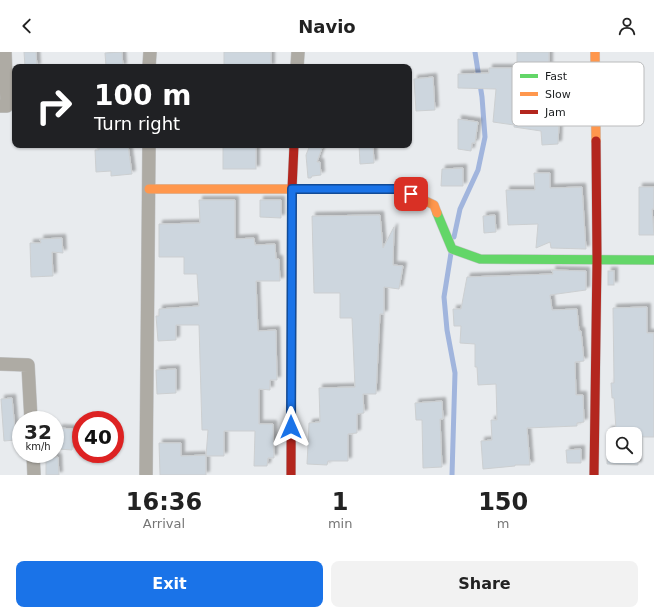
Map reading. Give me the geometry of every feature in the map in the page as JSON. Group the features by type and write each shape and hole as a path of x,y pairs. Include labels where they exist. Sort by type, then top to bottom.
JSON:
{"street":[{"path":"0,106 6,106 5,52"},
{"path":"149,64 150,52"},
{"path":"297,64 298,52"},
{"path":"595,52 595,62"},
{"path":"594,475 597,260 596,126"},
{"path":"146,475 149,148"},
{"path":"291,475 292,189 294,148"},
{"path":"149,189 400,189 434,205 452,249 480,259 654,260"},
{"path":"0,364 28,365 31,411"},
{"path":"33,463 34,475"}],"building":[{"path":"24,52 36,52 37,64 25,64"},
{"path":"122,52 123,64 106,64 105,53"},
{"path":"224,52 271,52 271,64 224,64"},
{"path":"517,52 549,52 549,62 517,62"},
{"path":"489,68 512,68 512,125 493,122 496,89 458,88 458,74 489,73"},
{"path":"433,77 435,110 416,111 414,79"},
{"path":"458,119 478,122 475,143 472,143 471,151 458,149"},
{"path":"559,126 558,144 542,145 541,131 514,127"},
{"path":"99,148 128,148 132,174 111,176 111,171 96,172 95,150 99,150"},
{"path":"223,148 256,148 256,169 223,169"},
{"path":"309,148 322,148 317,162 320,162 321,175 308,178 306,155"},
{"path":"359,148 373,148 374,163 360,164"},
{"path":"463,168 463,186 441,186 442,169"},
{"path":"534,173 550,173 550,188 582,187 586,249 551,248 550,242 536,248 538,224 508,225 506,190 535,190"},
{"path":"639,187 654,187 654,209 652,209 654,235 639,235"},
{"path":"199,200 235,200 235,239 254,238 255,245 275,244 276,259 279,259 280,281 256,281 258,331 276,330 277,380 270,380 270,390 259,389 259,424 273,424 274,458 268,458 267,466 254,466 255,431 224,431 224,456 206,456 208,430 202,430 199,325 176,325 176,340 158,341 156,316 159,316 159,309 199,306 197,274 184,274 184,257 159,257 159,224 200,223"},
{"path":"260,200 281,200 281,218 260,217"},
{"path":"380,215 383,248 394,227 393,265 403,266 399,289 384,287 384,314 380,314 376,394 363,394 364,413 357,414 357,433 348,434 348,461 328,461 327,465 307,464 309,423 320,422 319,388 355,387 352,318 340,318 340,293 314,293 312,216"},
{"path":"495,215 496,232 484,233 483,216"},
{"path":"62,238 63,253 52,252 53,276 31,277 30,243 41,243 40,239"},
{"path":"552,270 586,271 586,290 550,295 552,310 577,309 584,361 575,362 576,395 583,395 584,422 577,423 577,426 527,428 530,465 515,465 483,469 481,441 492,440 491,420 497,420 496,384 478,385 477,367 475,367 475,344 460,343 461,326 454,326 453,309 461,309 467,277 553,274"},
{"path":"608,271 614,271 614,285 608,285"},
{"path":"647,307 647,333 654,333 654,437 642,437 642,427 616,427 614,398 612,398 611,383 614,383 613,308"},
{"path":"176,369 176,393 157,394 156,370"},
{"path":"12,398 13,411 12,411 12,440 4,441 1,399"},
{"path":"442,401 443,419 440,419 442,467 423,468 422,420 416,420 415,403"},
{"path":"64,428 72,429 72,450 64,449"},
{"path":"159,443 181,443 181,456 206,455 206,475 160,475"},
{"path":"581,449 581,463 567,463 566,450"},
{"path":"46,463 58,463 59,475 46,475"},
{"path":"638,463 638,465 607,464"}],"waterway":[{"path":"454,237 460,209 478,170 485,137 482,97 475,52"},
{"path":"451,253 444,297 447,330 455,373 452,475"}],"traffic: fast":[{"path":"437,213 452,249 480,259 654,260"}],"traffic: slow":[{"path":"595,52 595,62"},
{"path":"596,126 596,141"},
{"path":"149,189 400,189 434,205 437,213"}],"traffic: jam":[{"path":"594,475 597,260 596,141"},
{"path":"291,475 292,189 294,148"}],"route":[{"path":"291,427 292,189 400,189 411,194"}]}
